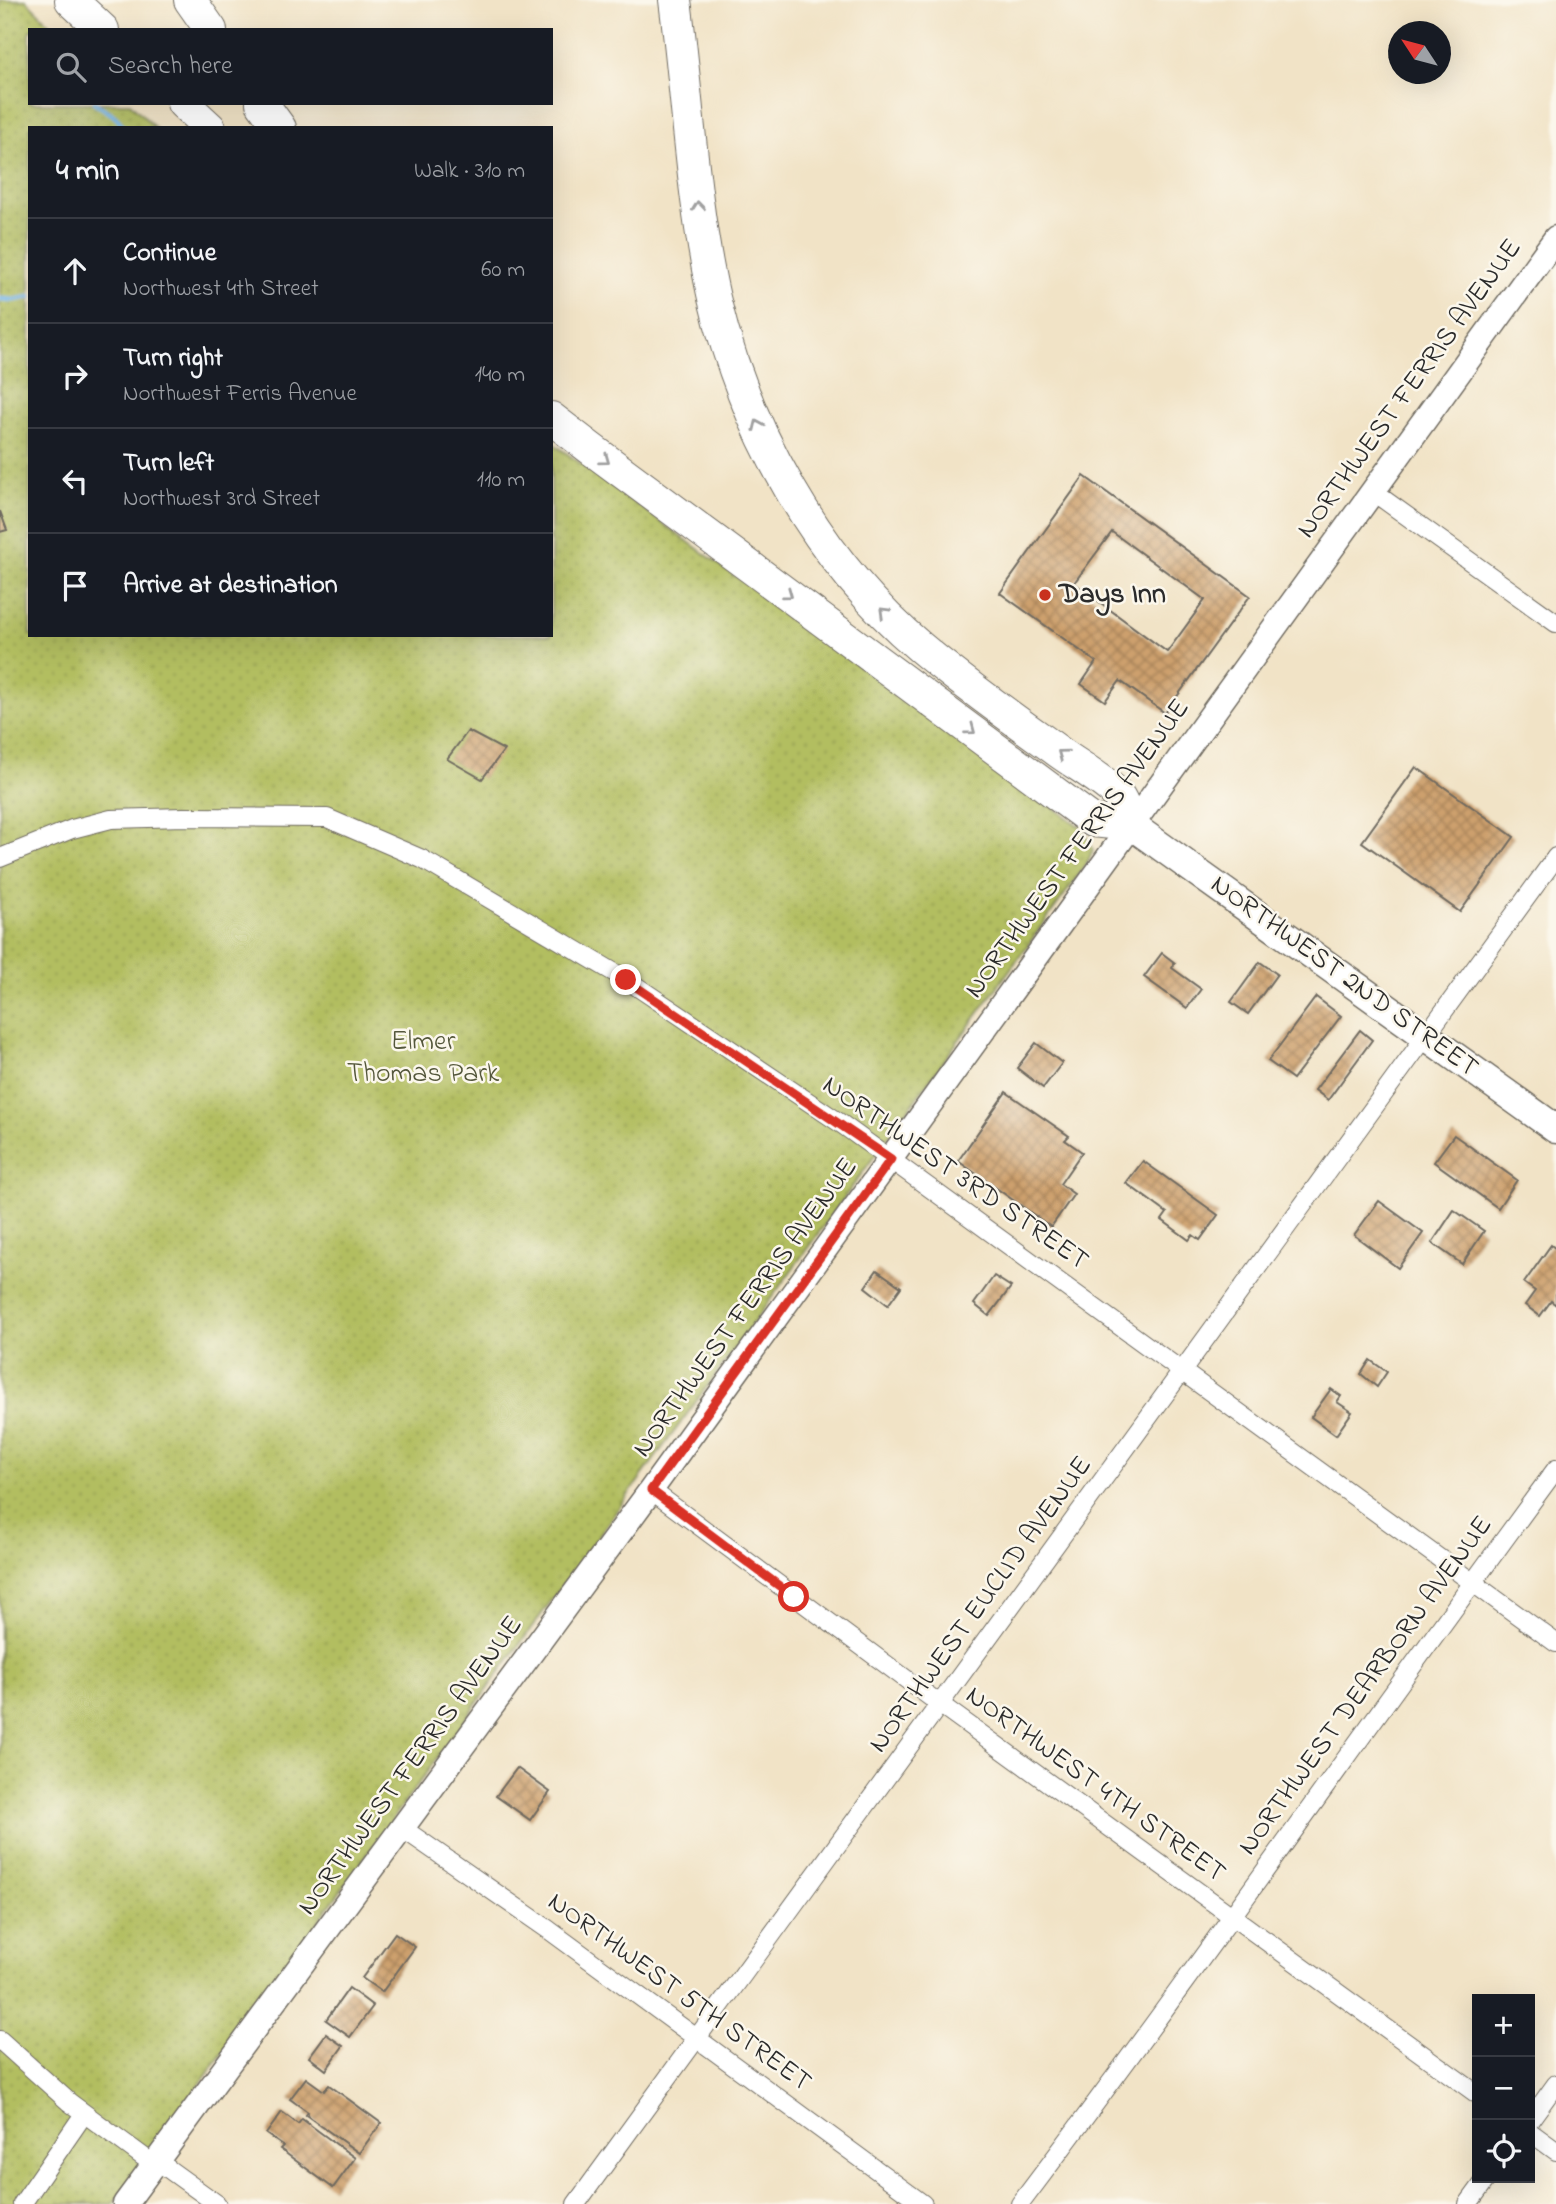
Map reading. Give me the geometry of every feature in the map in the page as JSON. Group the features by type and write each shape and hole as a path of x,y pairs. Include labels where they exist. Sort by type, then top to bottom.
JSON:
{"highway":[{"path":"71,0 101,28"},
{"path":"190,0 210,28"},
{"path":"675,0 700,222 714,298 730,353 776,464 821,538 865,593 918,645 975,692 1117,794 1131,825"},
{"path":"185,105 208,126"},
{"path":"263,105 279,126"},
{"path":"553,419 1093,821 1131,825"}],"main road":[{"name":"NORTHWEST 2ND STREET","path":"1131,825 1556,1129"}],"street":[{"name":"NORTHWEST FERRIS AVENUE","path":"125,2204 651,1490 1556,238"},
{"path":"1373,491 1556,623"},
{"name":"NORTHWEST 3RD STREET","path":"0,858 72,829 111,819 184,817 327,818 422,859 626,980 891,1159 1556,1643"},
{"name":"NORTHWEST EUCLID AVENUE","path":"576,2204 1556,857"},
{"name":"NORTHWEST DEARBORN AVENUE","path":"1020,2204 1287,1842 1556,1469"},
{"name":"NORTHWEST 4TH STREET","path":"651,1490 941,1705 1472,2090"},
{"name":"NORTHWEST 5TH STREET","path":"402,1828 549,1930 923,2204"},
{"path":"0,2040 84,2114 217,2204"},
{"path":"1535,2113 1556,2084"},
{"path":"22,2204 84,2114"},
{"path":"1535,2136 1556,2151"},
{"path":"1468,2204 1484,2183"}],"green space":[{"name":"Elmer Thomas Park","path":"0,0 26,0 54,28 28,28 28,105 132,105 153,126 28,126 28,637 553,637 553,443 1083,829 1093,850 1086,865 113,2204 0,2204"}],"building":[{"name":"Days Inn","path":"1084,476 1250,596 1165,713 1120,681 1105,701 1081,684 1096,662 1000,593","holes":["1112,532 1205,600 1167,652 1074,583"]},
{"path":"0,511 7,530 0,532"},
{"path":"468,731 504,750 482,779 447,759"},
{"path":"1416,767 1514,837 1460,912 1362,842"},
{"path":"1162,953 1175,963 1172,968 1201,989 1187,1008 1144,977"},
{"path":"1260,962 1277,974 1248,1014 1231,1002"},
{"path":"1316,997 1341,1016 1293,1079 1268,1061"},
{"path":"1360,1030 1372,1040 1328,1100 1315,1090"},
{"path":"1036,1043 1062,1063 1043,1088 1017,1068"},
{"path":"1006,1092 1069,1136 1065,1140 1082,1152 1060,1184 1074,1194 1051,1227 958,1161"},
{"path":"1454,1135 1517,1180 1498,1208 1434,1162"},
{"path":"1143,1161 1218,1215 1200,1240 1193,1235 1189,1240 1162,1220 1167,1213 1126,1183"},
{"path":"1379,1201 1423,1233 1398,1268 1354,1235"},
{"path":"1454,1210 1484,1231 1462,1264 1432,1243"},
{"path":"1551,1245 1556,1249 1556,1305 1551,1301 1540,1316 1525,1305 1535,1291 1524,1283"},
{"path":"877,1270 901,1287 888,1305 865,1287"},
{"path":"994,1276 1011,1287 989,1316 974,1304"},
{"path":"1370,1360 1387,1372 1377,1387 1361,1374"},
{"path":"1331,1389 1341,1396 1337,1402 1352,1412 1336,1435 1311,1417"},
{"path":"517,1768 550,1792 530,1820 496,1796"},
{"path":"395,1933 415,1947 382,1992 362,1978"},
{"path":"349,1988 373,2006 350,2037 326,2020"},
{"path":"326,2034 343,2046 326,2070 309,2057"},
{"path":"306,2078 324,2091 329,2085 381,2123 359,2153 306,2115 308,2112 290,2099"},
{"path":"282,2112 298,2124 302,2119 355,2158 333,2188 280,2149 283,2146 266,2134"}],"waterway":[{"path":"98,105 115,117 122,126"},
{"path":"0,299 28,297"}],"place":[{"name":"Days Inn","path":"1045,595"}],"route":[{"path":"626,980 891,1159 651,1490 794,1597"}]}
